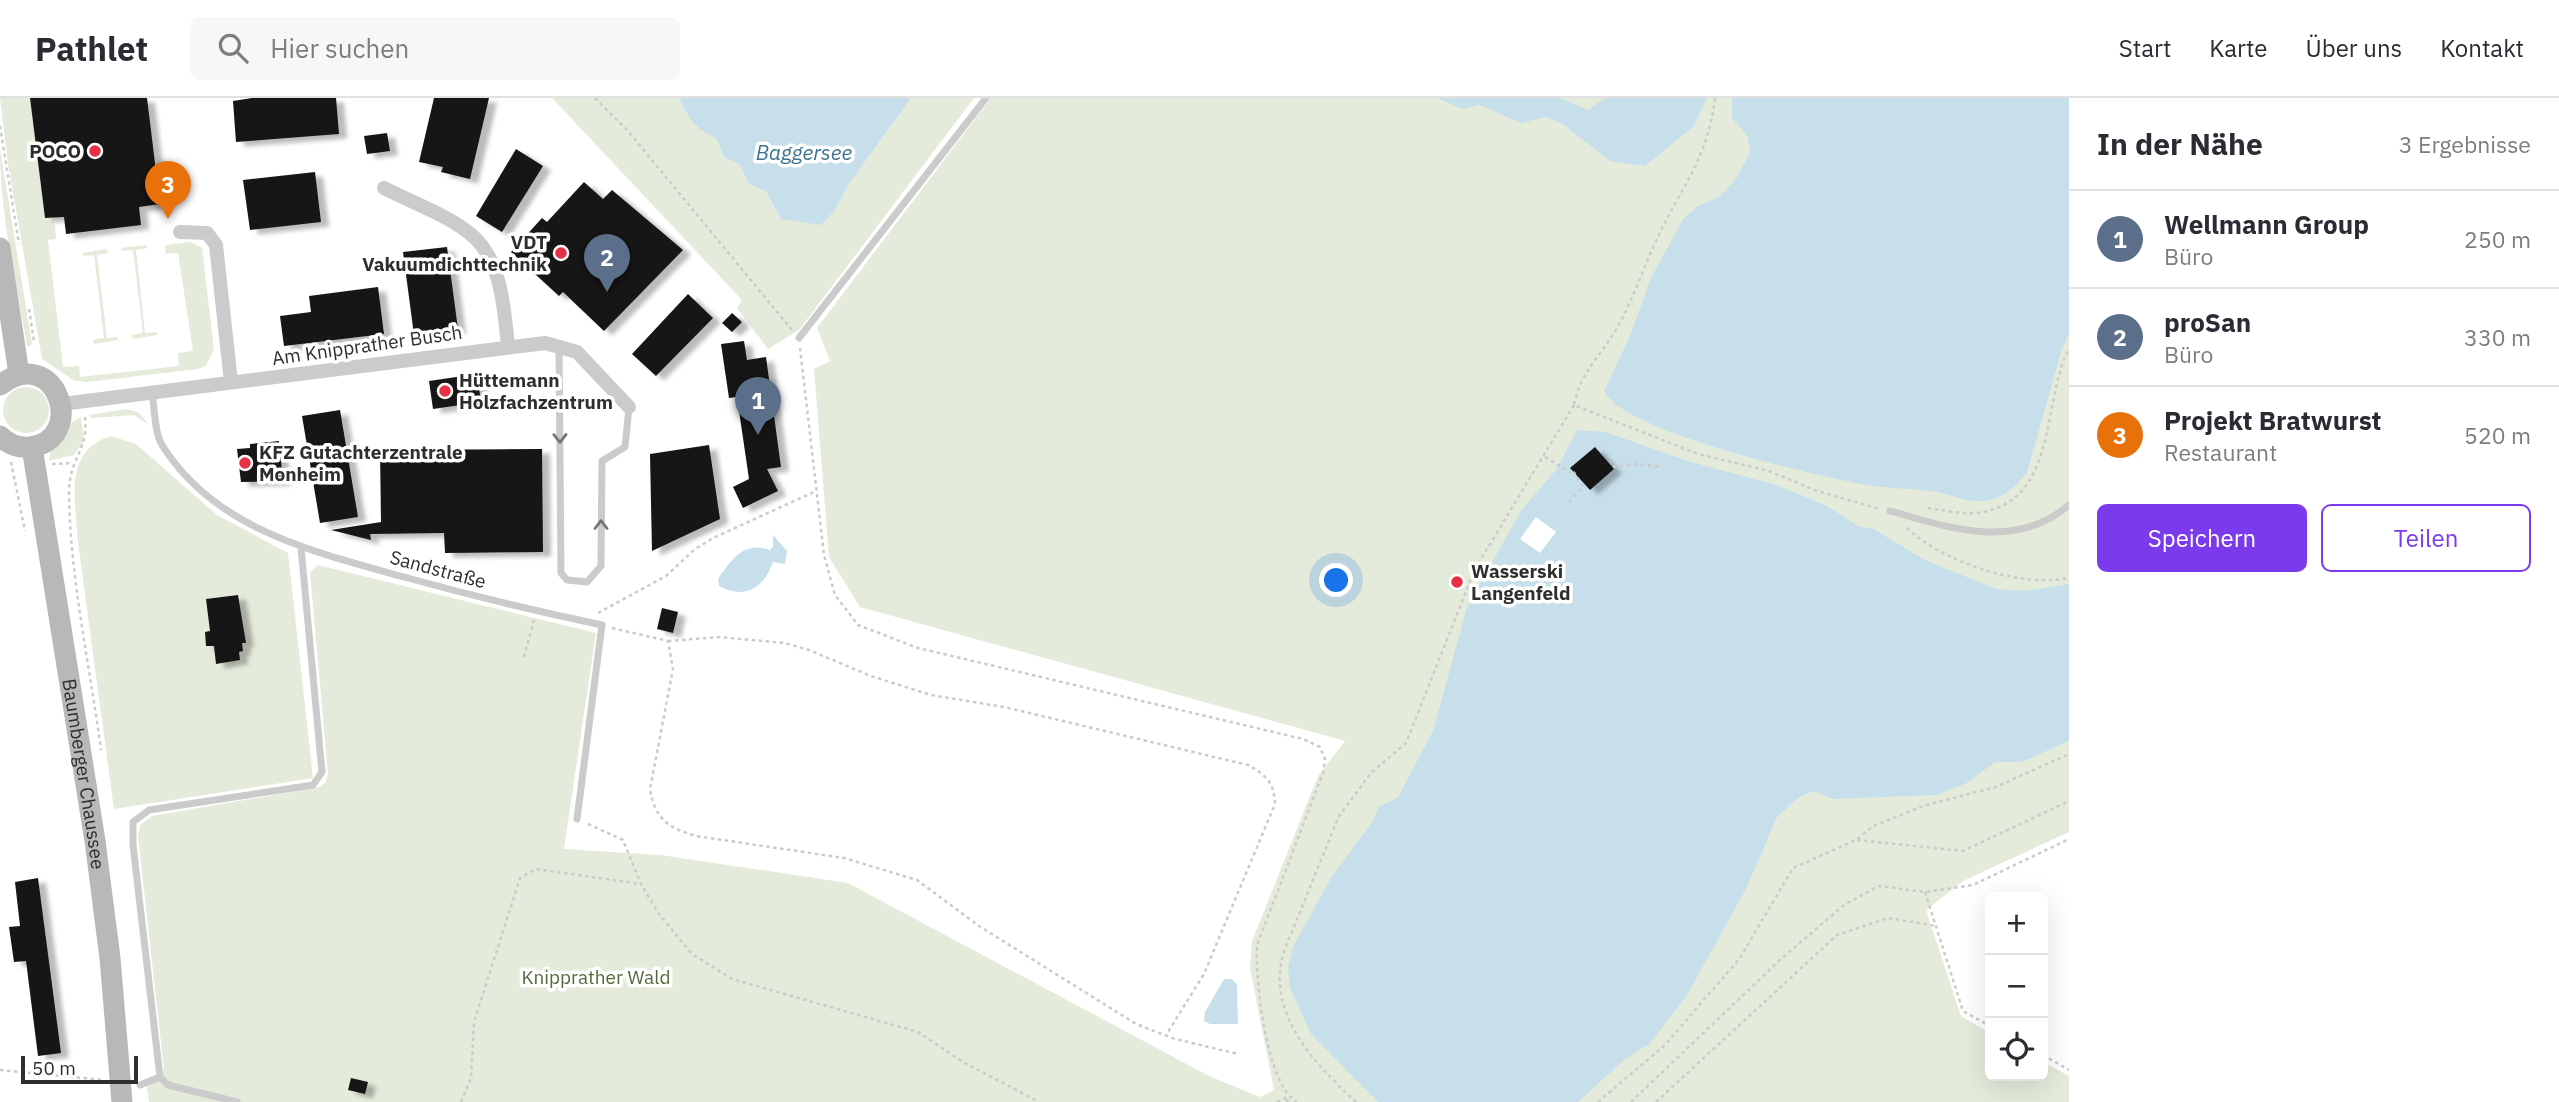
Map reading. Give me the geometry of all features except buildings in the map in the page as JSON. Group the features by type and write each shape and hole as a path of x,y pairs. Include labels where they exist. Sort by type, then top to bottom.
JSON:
{"street":[{"path":"384,188 438,215 475,238 495,270 508,345"},
{"path":"180,232 207,233 216,245 231,382"},
{"path":"0,436 18,447 32,447 43,443 58,427 72,403 51,384 30,374 9,380 10,246"},
{"name":"Am Knipprather Busch","path":"72,403 508,345 545,343 577,352 629,407"},
{"name":"Baumberger Chaussee","path":"32,447 95,841 127,1090"}],"lane":[{"path":"799,338 986,98"},
{"path":"559,346 561,573 567,580 587,582 601,566 602,461 625,447 629,407"},
{"name":"Sandstraße","path":"152,393 160,442 183,474 211,499 243,521 301,548 602,625"},
{"path":"1890,511 1952,528 1998,535 2029,529 2069,506"},
{"path":"237,1102 167,1085 160,1077 133,845 133,822 149,810 313,785 322,772 301,548"},
{"path":"577,819 602,625"},
{"path":"127,1090 160,1077"}],"path":[{"path":"595,98 628,131 799,338 824,555 835,595 858,625 918,648 1303,739 1320,747 1325,759 1323,773 1257,945 1258,1004 1287,1100"},
{"path":"1356,1102 1314,1063 1281,1001 1277,973 1339,816 1371,773 1406,743 1475,569 1545,457 1574,405 1577,388 1612,335 1663,225 1696,170 1712,131 1716,98"},
{"path":"0,126 10,246"},
{"path":"27,297 35,350"},
{"path":"1926,508 1976,513 2010,502 2036,474 2069,348"},
{"path":"72,403 86,439 72,463"},
{"path":"1574,405 1698,454 1769,471 1817,491 1890,511 1921,541 1996,575 2039,581 2069,578"},
{"path":"1545,457 1572,472 1583,486 1569,502"},
{"path":"1613,467 1637,464 1661,467"},
{"path":"583,621 666,576 695,549 713,538 816,491"},
{"path":"524,657 536,610"},
{"path":"602,625 668,641 719,637 785,643 871,676 931,695 1004,707 1248,765 1267,775 1274,792 1275,804 1204,974 1166,1035"},
{"path":"668,641 673,669 650,789 653,806 661,821 675,830 696,836 845,858 918,880 979,926 1136,1024 1238,1054"},
{"path":"1598,1102 1665,1045 1740,958 1793,869 1856,840 1873,826 1926,805 1996,787 2069,754"},
{"path":"1856,840 1963,851 2069,801"},
{"path":"577,819 624,840 641,884 659,914 692,954 732,979 918,1032 963,1062 1039,1102"},
{"path":"1631,1102 1781,959 1844,905 1878,886 1925,892 1973,885 2069,839"},
{"path":"461,1102 471,1078 474,1023 520,878 536,869 641,884"},
{"path":"1925,892 1963,1011 1985,1023"},
{"path":"1656,1102 1838,934 1888,918 1936,926"},
{"path":"2048,1058 2069,1070"},
{"path":"0,1070 127,1090"},
{"path":"1277,1102 1297,1102"}],"green space":[{"path":"0,98 30,98 45,218 54,218 56,239 48,240 63,367 79,366 80,377 179,366 178,353 193,351 178,253 166,254 165,245 191,242 202,248 214,349 206,366 88,382 75,381 42,359 8,164"},
{"path":"552,98 678,98 697,126 716,138 724,157 739,164 749,184 766,192 781,219 835,210 849,184 911,98 974,98 799,330 768,349 737,308 742,300"},
{"name":"Wasserski Langenfeld","path":"991,98 2069,98 2069,832 1963,881 1926,910 1961,1016 1985,1030 1985,1081 2048,1081 2048,1065 2069,1076 2069,1102 149,1102 146,1083 164,1070 138,836 140,825 152,816 320,787 326,782 328,774 310,572 318,565 596,633 564,849 661,855 848,883 1209,1076 1260,1097 1274,1090 1250,968 1252,941 1318,776 1345,741 860,607 829,557 814,369 830,361 817,328"},
{"path":"0,149 32,344 30,346 27,346 9,248"},
{"path":"147,245 147,248 136,250 145,333 157,332 157,335 133,339 132,335 143,333 133,250 122,251 121,248"},
{"path":"106,249 108,253 97,255 107,338 118,337 118,340 94,344 93,340 104,338 94,255 83,256 83,253"},
{"path":"26,387 42,394 49,410 42,426 26,433 10,426 3,410 10,394"},
{"path":"126,409 138,412 149,425 134,415 92,418 89,415"},
{"path":"81,417 84,441 74,455 49,461 59,434"},
{"path":"111,436 136,444 217,515 288,553 313,778 114,809 78,543 75,495 78,466 85,453 95,443"}],"water":[{"name":"Baggersee","path":"678,98 911,98 849,184 835,210 821,225 781,219 766,192 749,184 739,164 724,157 716,138 696,126"},
{"path":"1437,98 1560,98 1588,110 1605,98 1707,98 1693,127 1645,166 1610,161 1564,125 1547,117 1521,123 1479,105 1462,109"},
{"path":"1732,98 2069,98 2069,335 2062,348 2027,473 2008,491 1991,500 1972,501 1937,492 1871,486 1804,471 1722,449 1646,422 1619,406 1604,391 1630,336 1651,278 1683,219 1698,206 1720,196 1736,179 1750,153 1748,137 1732,118"},
{"path":"1577,430 1606,432 1684,460 1776,485 1825,505 1860,527 1872,528 1925,560 1996,589 2025,591 2069,584 2069,741 2022,762 1995,762 1967,783 1937,795 1833,799 1814,791 1799,797 1777,817 1747,887 1686,997 1650,1043 1624,1060 1578,1102 1378,1102 1311,1034 1290,988 1288,968 1293,947 1331,878 1372,822 1379,807 1398,797 1433,731 1467,607 1522,509 1556,470"},
{"path":"773,535 787,551 785,564 773,562 764,579 752,589 737,592 719,586 718,579 734,559 753,548 770,550 773,547"},
{"path":"1224,979 1232,979 1237,985 1238,1024 1210,1024 1204,1021 1205,1012"}],"pier":[{"path":"1536,517 1556,532 1540,553 1520,539"}],"place":[{"name":"POCO","path":"95,151"},
{"name":"Projekt Bratwurst","path":"168,219"},
{"name":"VDT Vakuumdichttechnik","path":"561,253"},
{"name":"proSan","path":"607,292"},
{"name":"Hüttemann Holzfachzentrum","path":"445,391"},
{"name":"Wellmann Group","path":"758,435"},
{"name":"KFZ Gutachterzentrale Monheim","path":"245,463"},
{"name":"Wasserski Langenfeld","path":"1457,582"}],"park label":[{"name":"Knipprather Wald","path":"596,977"}]}
